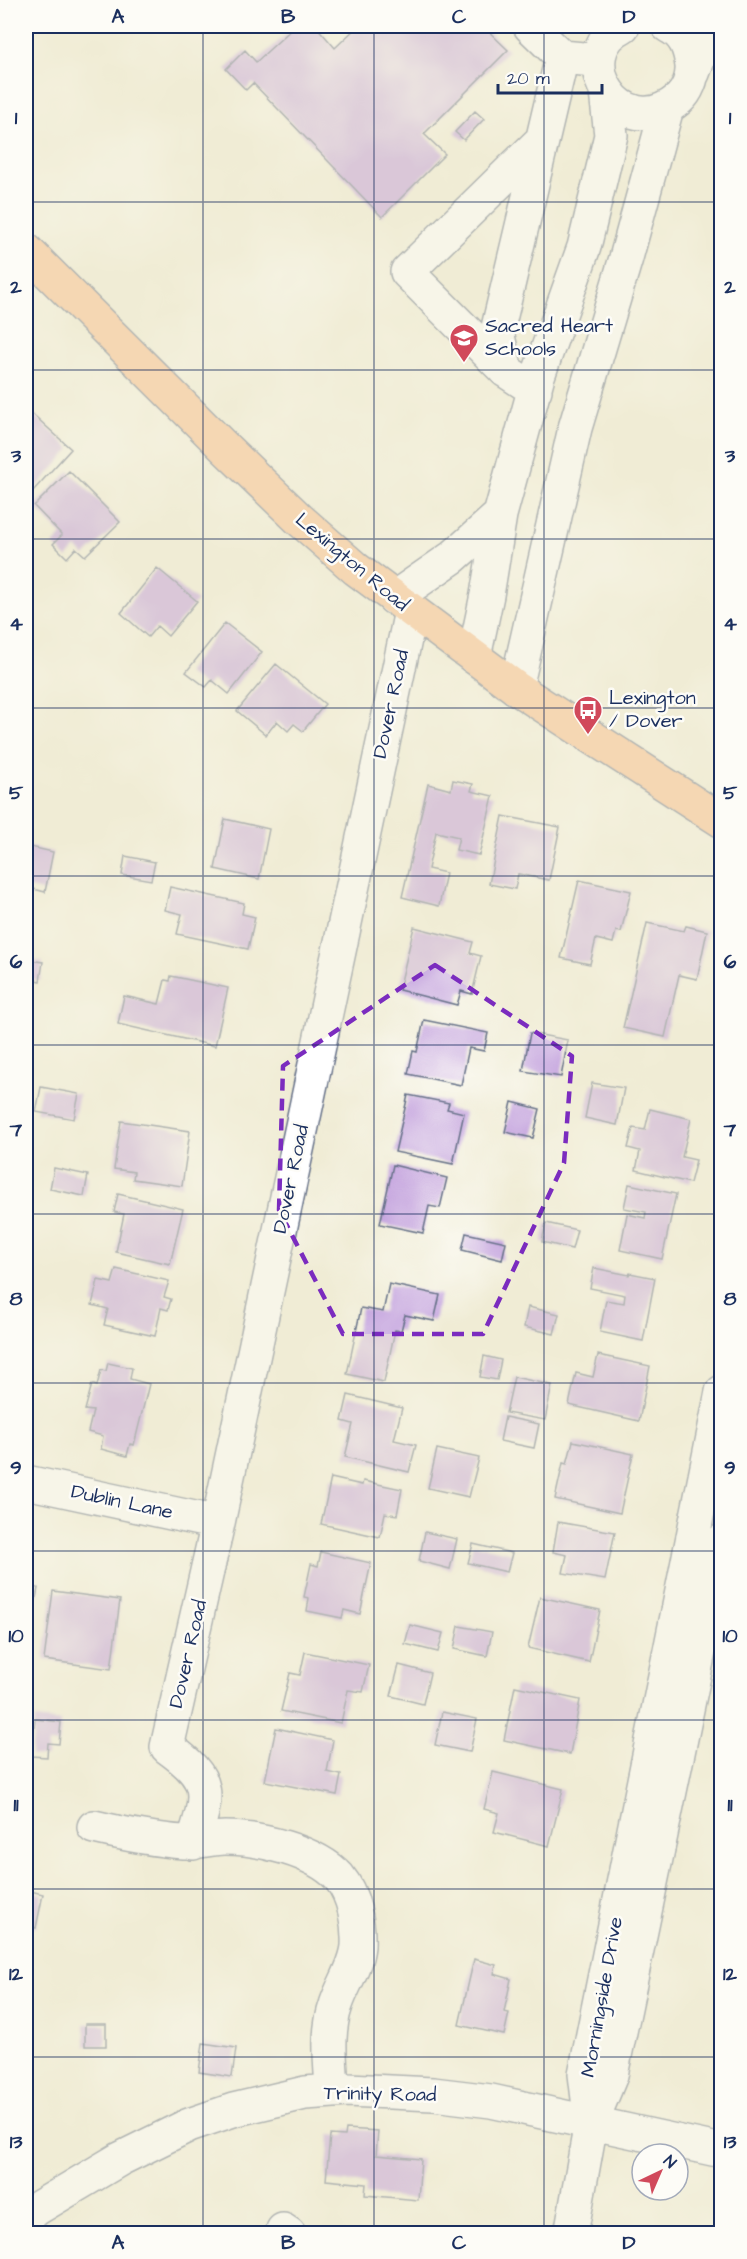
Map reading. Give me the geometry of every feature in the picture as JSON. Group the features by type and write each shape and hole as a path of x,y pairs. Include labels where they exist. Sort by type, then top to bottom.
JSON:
{"main road":[{"name":"Lexington Road","path":"26,250 227,450 299,519 356,569 516,688 722,821"}],"street":[{"path":"530,26 562,57 600,60"},
{"path":"474,657 487,596 500,515 535,390 584,247 611,135 606,92 598,70 601,48 615,29 622,26"},
{"path":"606,92 623,108 645,114 667,108 684,94 711,26"},
{"path":"677,27 690,50 693,73"},
{"path":"506,371 497,332 562,57"},
{"path":"516,688 575,429 626,258 667,108"},
{"path":"535,390 506,371 407,272 542,140"},
{"path":"402,604 500,515"},
{"name":"Dover Road","path":"193,1843 205,1806 205,1793 195,1771 167,1747 218,1523 402,604"},
{"name":"Morningside Drive","path":"591,2123 585,2074 722,1392"},
{"name":"Dublin Lane","path":"26,1482 218,1523"},
{"name":"Morningside Drive","path":"591,2123 611,2075 722,1542"},
{"path":"94,1827 143,1838 193,1843 222,1838 244,1839 301,1853 326,1866 339,1877 346,1888 357,1922 357,1950 354,1964 335,2008 329,2038 332,2091"},
{"name":"Trinity Road","path":"26,2218 36,2209 120,2158 189,2125 233,2110 305,2093 332,2091 444,2095 491,2101 722,2151"},
{"path":"571,2234 591,2123"}],"highlighted area":[{"path":"435,965 572,1056 564,1163 483,1334 343,1334 279,1210 283,1066"}],"building":[{"path":"295,26 316,26 335,48 358,26 483,26 508,50 424,134 445,154 382,217 253,83 246,90 226,69 245,50 256,62"},
{"path":"475,111 484,119 464,140 455,132"},
{"path":"26,408 71,449 33,491 26,484"},
{"path":"69,471 120,522 85,556 76,548 67,558 53,544 62,535 34,506"},
{"path":"157,568 197,601 168,636 157,626 148,637 121,613"},
{"path":"26,619 31,620 28,638 26,638"},
{"path":"225,623 262,652 229,694 212,680 206,687 186,672"},
{"path":"276,664 325,704 303,731 294,724 288,731 277,721 266,735 237,711"},
{"path":"453,780 473,784 471,791 493,796 479,855 456,850 459,837 436,832 428,869 446,873 439,906 402,897 428,784 451,790"},
{"path":"503,816 560,827 549,880 518,874 515,889 489,884"},
{"path":"225,819 269,829 259,879 215,869"},
{"path":"26,846 53,852 45,892 26,887"},
{"path":"125,856 155,862 151,880 122,875"},
{"path":"579,880 631,891 621,932 616,931 613,943 596,939 590,964 561,958"},
{"path":"170,887 244,903 242,914 255,917 248,949 177,934 182,914 165,910"},
{"path":"647,923 684,931 686,926 707,931 697,979 679,975 665,1037 623,1028"},
{"path":"414,927 473,942 470,953 481,956 472,994 461,991 457,1005 399,990"},
{"path":"29,960 43,962 40,981 26,978"},
{"path":"171,976 228,988 215,1046 118,1024 124,996 159,1004 165,980 170,981"},
{"path":"424,1020 488,1033 484,1051 469,1048 461,1085 408,1074 413,1051 417,1052"},
{"path":"530,1033 568,1040 561,1077 523,1071"},
{"path":"592,1083 624,1088 617,1125 585,1118"},
{"path":"41,1087 79,1094 74,1119 36,1112"},
{"path":"408,1095 449,1103 447,1109 464,1113 453,1164 395,1152"},
{"path":"512,1102 540,1109 533,1138 505,1132"},
{"path":"650,1109 691,1119 682,1157 696,1160 690,1183 636,1170 640,1151 628,1148 633,1128 645,1130"},
{"path":"121,1121 190,1131 182,1186 133,1179 134,1172 114,1169"},
{"path":"393,1165 447,1178 440,1208 429,1206 423,1233 380,1224"},
{"path":"54,1168 88,1175 84,1196 50,1189"},
{"path":"629,1184 676,1194 662,1259 620,1250 627,1214 645,1218 646,1212 624,1208"},
{"path":"118,1194 183,1209 170,1264 116,1252 124,1214 114,1212"},
{"path":"546,1223 577,1230 572,1249 542,1242"},
{"path":"466,1233 506,1242 502,1260 462,1250"},
{"path":"594,1268 655,1278 643,1341 600,1332 606,1300 624,1303 625,1295 590,1288"},
{"path":"116,1269 169,1281 164,1297 171,1299 168,1310 161,1308 155,1336 104,1325 108,1309 92,1305 98,1280 112,1283"},
{"path":"389,1284 440,1295 434,1321 405,1315 401,1331 395,1330 384,1382 347,1374 361,1308 383,1312"},
{"path":"528,1307 559,1314 554,1334 524,1327"},
{"path":"598,1355 650,1366 639,1421 569,1405 576,1373 593,1377"},
{"path":"484,1356 501,1360 497,1380 480,1377"},
{"path":"108,1363 132,1368 130,1379 149,1384 134,1445 130,1444 127,1456 101,1449 103,1436 88,1432 93,1411 85,1410 92,1384 97,1386 101,1370 106,1371"},
{"path":"514,1377 552,1385 545,1420 506,1413"},
{"path":"348,1395 402,1408 394,1440 416,1445 409,1472 345,1457 353,1424 342,1421"},
{"path":"505,1417 539,1424 534,1448 500,1441"},
{"path":"573,1441 633,1454 620,1513 555,1499 563,1463 567,1464"},
{"path":"437,1449 479,1458 469,1497 428,1488"},
{"path":"331,1478 362,1485 363,1481 402,1489 397,1515 385,1513 380,1537 321,1524"},
{"path":"558,1522 615,1532 605,1580 563,1573 567,1555 553,1552"},
{"path":"425,1532 457,1539 450,1569 419,1561"},
{"path":"473,1544 512,1553 507,1572 468,1563"},
{"path":"321,1552 371,1563 360,1614 344,1610 342,1618 307,1611 309,1598 304,1597 311,1564 318,1566"},
{"path":"26,1586 38,1588 29,1633 26,1632"},
{"path":"53,1591 120,1600 111,1669 44,1660"},
{"path":"540,1597 600,1610 589,1662 528,1648"},
{"path":"410,1625 443,1633 438,1652 405,1644"},
{"path":"459,1626 492,1632 487,1656 454,1649"},
{"path":"305,1652 369,1665 363,1692 348,1690 341,1723 281,1711 290,1673 300,1675"},
{"path":"399,1665 430,1673 423,1704 391,1696"},
{"path":"515,1686 580,1700 570,1754 504,1740"},
{"path":"442,1712 477,1719 470,1752 435,1745"},
{"path":"35,1719 61,1722 59,1744 48,1743 47,1757 31,1756"},
{"path":"276,1728 333,1740 327,1772 341,1775 337,1795 265,1781"},
{"path":"493,1772 563,1789 549,1846 494,1832 499,1813 484,1809"},
{"path":"26,1890 43,1894 36,1928 26,1926"},
{"path":"474,1959 496,1965 494,1974 511,1979 504,2012 509,2013 504,2035 459,2025"},
{"path":"85,2024 106,2024 106,2046 85,2046"},
{"path":"722,2041 722,2067 715,2066"},
{"path":"203,2043 236,2048 232,2077 199,2072"},
{"path":"346,2129 378,2131 376,2155 421,2159 418,2200 365,2195 366,2184 326,2180 330,2135 345,2136"}],"place":[{"name":"Sacred Heart Schools","path":"464,364"},
{"name":"Lexington / Dover","path":"588,736"}]}
